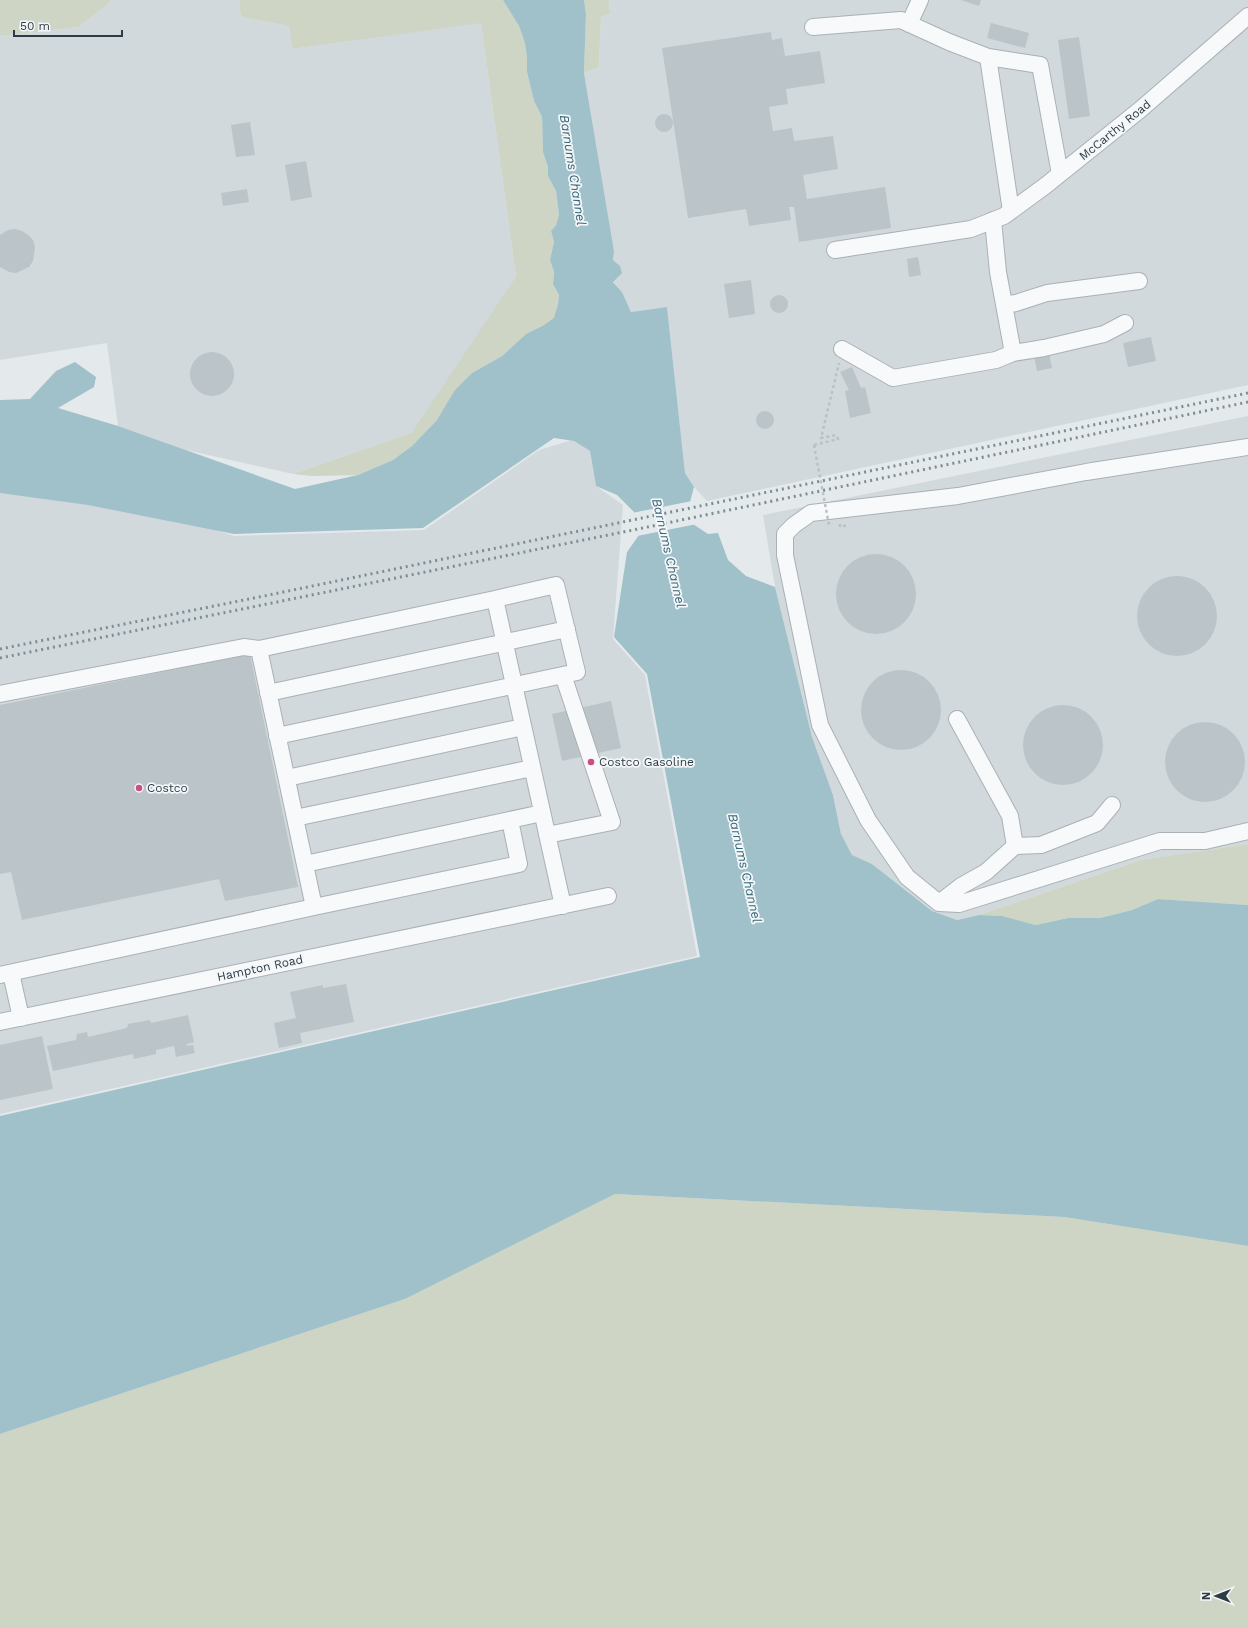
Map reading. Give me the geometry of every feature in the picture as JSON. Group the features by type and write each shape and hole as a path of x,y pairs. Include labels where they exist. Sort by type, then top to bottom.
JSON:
{"street":[{"path":"909,24 920,0"},
{"name":"McCarthy Road","path":"835,250 971,229 1004,216 1060,174 1141,109 1248,16"},
{"path":"813,27 901,20 949,42 988,57 1040,65 1060,174"},
{"path":"988,57 1011,211"},
{"path":"993,220 998,272 1013,353"},
{"path":"1004,305 1016,303 1047,293 1139,280"},
{"path":"842,349 894,378 996,360 1013,353 1044,348 1104,334 1125,323"},
{"path":"1248,447 1086,472 958,496 811,513 794,524 786,534 786,555 820,725 868,820 907,877 939,902 959,904 1160,841 1205,841 1248,831"},
{"path":"0,694 244,647 259,648 556,585 577,672 277,736"},
{"path":"495,599 562,906"},
{"path":"268,694 567,629"},
{"path":"259,648 314,908"},
{"path":"547,835 612,822 563,675"},
{"path":"957,719 1010,816 1015,846"},
{"path":"286,778 523,727"},
{"path":"295,818 532,768"},
{"path":"939,902 961,886 986,872 1015,846 1041,845 1097,823 1112,805"},
{"path":"305,864 542,813"},
{"path":"21,1018 5,974 519,864 510,820"},
{"name":"Hampton Road","path":"0,1022 608,896"}],"path":[{"path":"829,525 814,445 838,439 836,435 821,438 842,349"}],"shaded area":[{"path":"109,0 239,0 241,17 289,26 292,49 481,22 516,276 411,433 293,474 182,449 118,426 107,343 0,360 0,36 78,27 109,3"},
{"path":"609,0 1248,0 1248,385 707,501 694,487 685,473 667,307 631,312 622,292 613,281 620,266 613,260 614,251 584,73 599,67 601,16 610,14"},
{"path":"1248,416 1248,844 1141,860 979,915 957,920 932,911 872,864 852,855 841,834 833,795 812,737 775,587 763,515"},
{"path":"572,440 590,451 596,486 623,505 613,639 645,675 697,956 0,1114 0,486 90,487 234,536 424,530 539,450"}],"green space":[{"path":"0,0 109,0 109,3 78,27 0,36"},
{"path":"239,0 503,0 519,26 525,43 527,72 534,101 542,117 543,152 548,167 548,176 556,191 559,215 556,225 551,231 554,242 550,260 554,272 553,284 559,295 554,319 526,334 502,356 472,373 437,420 412,446 393,460 358,475 313,476 293,474 411,433 516,276 481,23 292,49 289,26 241,17"},
{"path":"584,0 609,0 610,14 601,16 599,67 584,73 586,14"},
{"path":"1248,844 1248,905 1158,899 1132,910 1100,918 1068,918 1036,925 1002,916 979,915 1141,860"},
{"path":"615,1194 1064,1217 1248,1246 1248,1628 0,1628 0,1434 405,1299"}],"water":[{"name":"Barnums Channel","path":"503,0 584,0 586,14 584,73 614,251 613,260 620,266 622,273 613,282 622,292 631,312 667,307 685,473 694,487 690,502 693,524 708,534 718,533 728,560 746,576 775,587 812,737 833,795 841,834 852,855 872,864 932,911 957,920 979,915 1002,916 1036,925 1068,918 1100,918 1132,910 1158,899 1248,905 1248,1246 1064,1217 615,1194 405,1299 0,1434 0,1116 700,957 647,674 614,637 627,552 639,535 634,512 617,495 596,486 590,451 574,441 554,438 423,528 234,534 88,505 0,493 0,400 30,399 56,371 75,362 96,377 94,387 58,408 118,426 295,489 358,475 393,460 412,446 437,420 455,390 472,373 502,356 526,334 554,318 559,295 553,284 554,272 550,260 554,242 551,231 556,225 559,215 556,191 548,176 548,167 543,152 542,117 534,101 527,72 525,43 519,26"}],"pier":[{"path":"692,501 695,522 697,524 637,536 632,513"}],"building":[{"path":"961,0 981,0 979,6"},
{"path":"991,23 1029,33 1025,48 987,38"},
{"path":"771,32 772,40 782,38 785,56 820,51 825,83 786,89 788,104 769,107 773,131 792,128 794,141 833,136 838,169 803,175 807,199 885,187 891,228 799,242 794,207 789,207 791,220 749,226 746,209 688,218 662,48"},
{"path":"1079,37 1090,116 1069,119 1058,40"},
{"path":"664,114 670,117 673,123 670,129 664,132 658,129 655,123 658,117"},
{"path":"250,122 255,155 236,157 231,125"},
{"path":"306,161 312,197 291,201 285,165"},
{"path":"247,189 249,202 223,206 221,193"},
{"path":"15,229 28,235 33,240 35,247 33,261 29,267 16,273 9,272 0,267 0,235 8,230"},
{"path":"918,257 921,275 909,277 907,259"},
{"path":"751,280 755,314 729,318 724,284"},
{"path":"779,295 785,298 788,304 785,310 779,313 773,310 770,304 773,298"},
{"path":"1151,337 1156,361 1128,367 1123,343"},
{"path":"212,352 224,356 230,362 234,374 230,386 224,392 212,396 200,392 194,386 190,374 194,362 200,356"},
{"path":"1049,353 1052,368 1037,371 1034,356"},
{"path":"852,367 861,388 865,387 871,413 850,418 845,391 849,390 840,372"},
{"path":"765,411 771,414 774,420 771,426 765,429 759,426 756,420 759,414"},
{"path":"868,554 884,554 905,565 916,586 916,602 905,623 884,634 868,634 854,628 847,623 842,616 836,602 836,586 842,572 847,565 854,560"},
{"path":"1169,576 1185,576 1206,587 1217,608 1217,624 1206,645 1185,656 1169,656 1155,650 1148,645 1143,638 1137,624 1137,608 1143,594 1148,587 1155,582"},
{"name":"Costco","path":"250,654 298,887 225,901 219,879 22,920 11,872 0,874 0,705"},
{"path":"893,670 909,670 930,681 941,702 941,718 930,739 909,750 893,750 879,744 872,739 867,732 861,718 861,702 867,688 872,681 879,676"},
{"path":"611,701 621,748 562,761 552,714"},
{"path":"1055,705 1071,705 1092,716 1103,737 1103,753 1092,774 1071,785 1055,785 1041,779 1034,774 1029,767 1023,753 1023,737 1029,723 1034,716 1041,711"},
{"path":"1197,722 1213,722 1234,733 1245,754 1245,770 1234,791 1213,802 1197,802 1183,796 1176,791 1171,784 1165,770 1165,754 1171,740 1176,733 1183,728"},
{"path":"346,984 354,1022 300,1033 302,1043 279,1048 274,1023 296,1018 290,992 323,985 323,988"},
{"path":"188,1015 194,1042 187,1044 187,1046 193,1045 195,1053 176,1057 174,1046 156,1050 156,1054 134,1059 133,1054 53,1071 47,1046 76,1040 77,1034 87,1032 88,1037 127,1028 128,1024 150,1020 151,1023"},
{"path":"42,1036 53,1089 0,1100 0,1045"}],"railway":[{"path":"0,649 1248,393"},
{"path":"0,658 638,529 1248,402"}],"place":[{"name":"Costco Gasoline","path":"591,762"},
{"name":"Costco","path":"139,788"}]}
